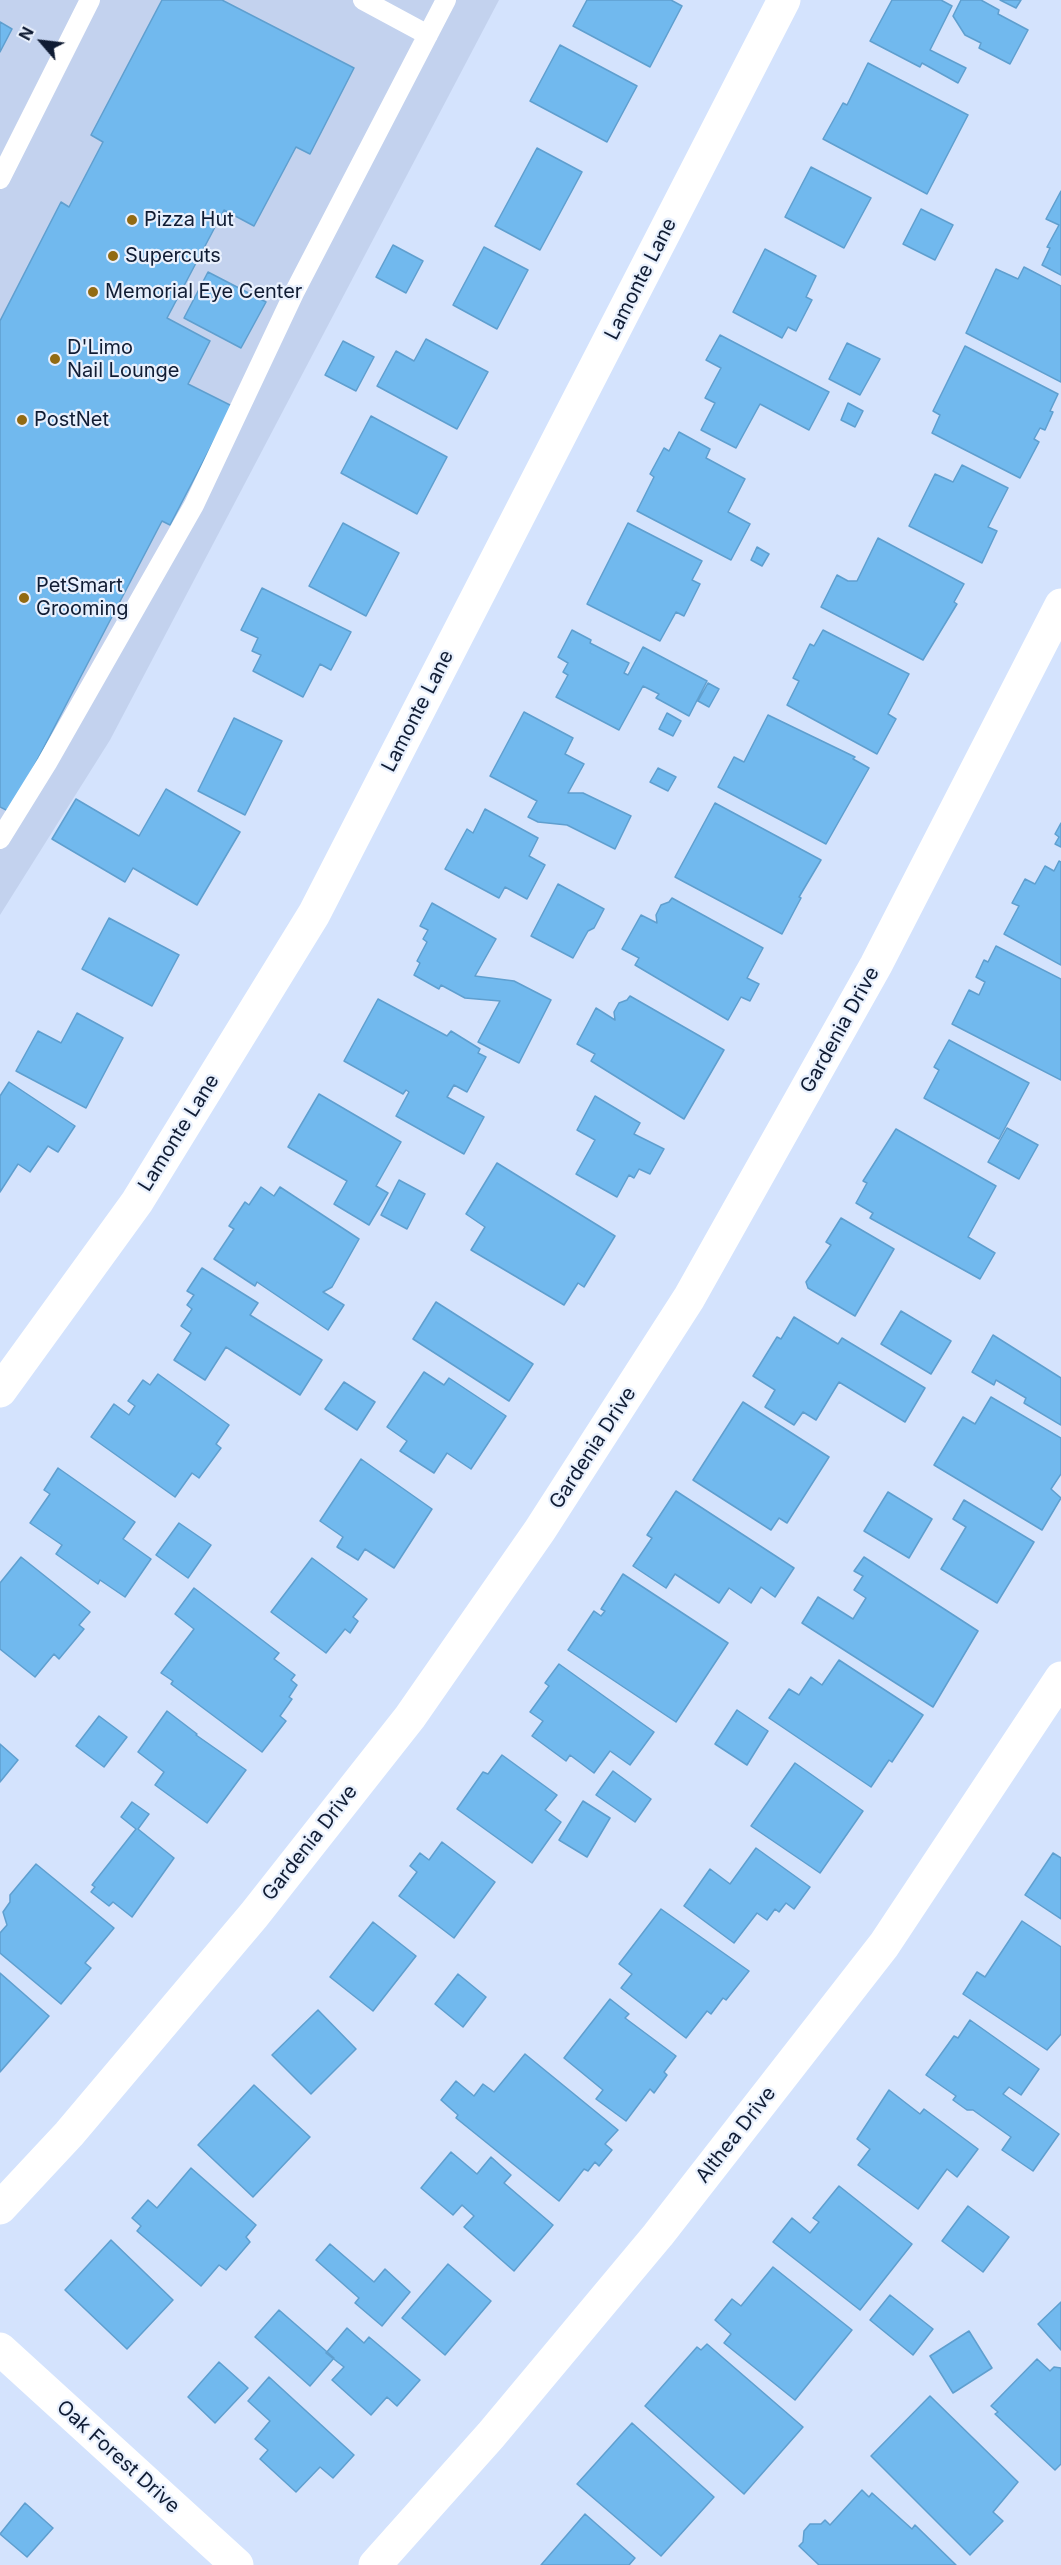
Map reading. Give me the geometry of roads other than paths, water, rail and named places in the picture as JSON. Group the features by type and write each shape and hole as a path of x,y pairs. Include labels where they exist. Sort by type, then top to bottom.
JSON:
{"street":[{"name":"Lamonte Lane","path":"0,1390 137,1202 314,914 784,0"},
{"name":"Gardenia Drive","path":"0,2208 69,2134 254,1915 410,1717 540,1530 689,1298 876,965 1061,605"},
{"name":"Althea Drive","path":"375,2565 491,2434 658,2235 884,1945 1061,1678"},
{"name":"Oak Forest Drive","path":"0,2349 237,2565"}],"lane":[{"path":"0,179 90,0"},
{"path":"363,0 428,35"},
{"path":"0,839 47,763 194,505 294,293 447,0"}],"place":[{"name":"Pizza Hut","path":"132,220"},
{"name":"Supercuts","path":"113,256"},
{"name":"Memorial Eye Center","path":"93,292"},
{"name":"D'Limo Nail Lounge","path":"55,359"},
{"name":"PostNet","path":"22,420"},
{"name":"PetSmart Grooming","path":"24,598"}]}
